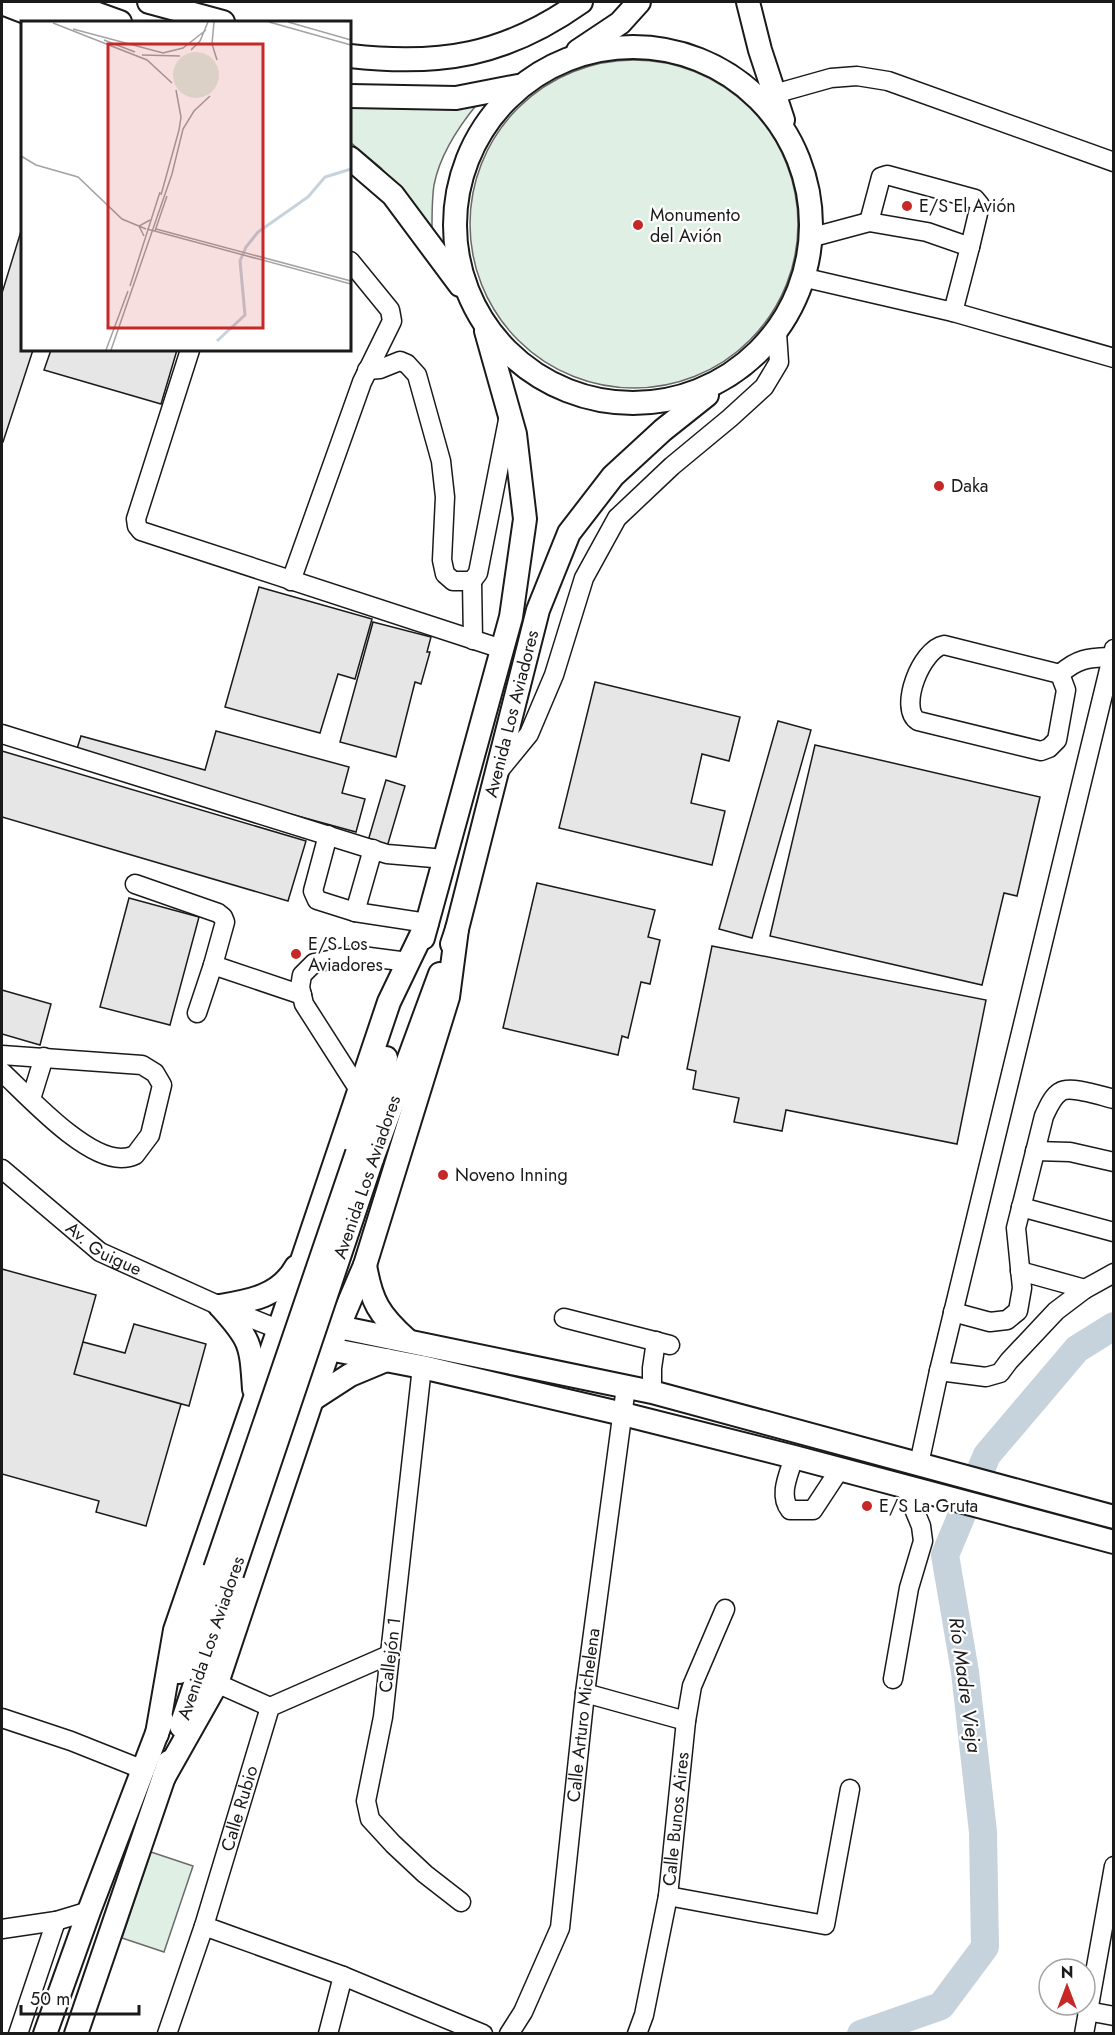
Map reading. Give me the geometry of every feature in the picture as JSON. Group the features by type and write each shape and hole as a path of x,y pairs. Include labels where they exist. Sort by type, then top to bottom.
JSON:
{"main road":[{"path":"35,2 89,21"},
{"path":"64,2 117,21"},
{"path":"149,2 219,21"},
{"path":"351,56 390,60 442,58 492,49 537,28 581,2"},
{"path":"466,293 453,238 458,181 480,129 518,86 542,70 568,58 620,23 639,2"},
{"path":"351,159 393,195 466,293 485,327 523,367 572,394 582,396 626,404 681,398 732,375 777,333 806,278 813,237 808,181 786,130 760,50 748,2"},
{"path":"2,3 49,21"},
{"path":"2,12 28,21"},
{"path":"568,58 629,45 690,55 745,84 786,130"},
{"path":"351,96 456,98 518,86"},
{"name":"Avenida Los Aviadores","path":"365,1156 511,617 525,519 515,434 485,327"},
{"name":"Avenida Los Aviadores","path":"76,2034 154,1773 157,1734 224,1572 365,1156 457,929 538,610 569,533 613,477 663,430 732,375"},
{"path":"157,1734 175,1630 389,1002 427,923"},
{"path":"208,1679 334,1338 365,1264 448,997 457,929"},
{"path":"220,1306 251,1301 278,1288 290,1277 305,1250"},
{"path":"365,1264 370,1291 386,1321 408,1341"},
{"path":"220,1306 242,1330 251,1350 255,1400"},
{"path":"281,1322 334,1338 386,1360 623,1414 1113,1542"},
{"path":"334,1338 408,1341 652,1392 1113,1517"},
{"path":"313,1399 350,1375 386,1360"},
{"name":"Avenida Los Aviadores","path":"45,2034 89,1911 154,1773 208,1679 224,1572"}],"street":[{"path":"774,94 831,78 857,76 888,81 1113,162"},
{"path":"869,222 878,184 881,177 887,175 975,199 980,205 953,312"},
{"path":"813,237 869,222 927,232 970,247"},
{"path":"291,580 368,370 392,321 390,310 351,262"},
{"path":"806,278 953,312 1113,358"},
{"path":"497,774 529,734 554,675 584,579 617,518 672,466 764,387 778,362 777,333"},
{"path":"190,351 136,519 141,531 502,649"},
{"path":"368,370 380,369 400,361 408,364 417,375 441,461 445,497 442,560 445,574 453,581 472,581"},
{"path":"473,640 472,581 478,573 509,413"},
{"path":"944,645 1060,674 1066,690 1057,740 1041,752 918,721 909,711 915,675 930,652 938,646 944,645"},
{"path":"929,1467 939,1371 1112,653 1087,658 1072,664 1060,674"},
{"path":"2,734 387,854 445,859"},
{"path":"1057,740 1089,751"},
{"path":"328,835 313,891 317,900 354,912 427,923"},
{"path":"354,912 373,849"},
{"path":"135,884 218,913 223,917 225,922 197,1013"},
{"path":"359,1090 304,1004 300,987 302,975 314,963 354,955 408,962"},
{"path":"213,965 302,994"},
{"path":"2,1055 142,1065 155,1073 162,1085 150,1135 135,1155 122,1159 109,1156 77,1141 2,1072"},
{"path":"31,1099 44,1058"},
{"path":"953,1312 990,1322 1007,1320 1018,1311 1022,1288 1016,1228 1044,1116 1051,1101 1061,1091 1072,1089 1113,1099"},
{"path":"1035,1151 1070,1152 1113,1162"},
{"name":"Av. Guigue","path":"2,1169 100,1252 220,1306 281,1322"},
{"path":"1021,1207 1113,1232"},
{"path":"1020,1271 1085,1289"},
{"path":"939,1371 986,1377 1000,1373 1056,1311 1085,1289 1113,1273"},
{"path":"564,1318 663,1343 652,1368 652,1392"},
{"name":"Callejón 1","path":"422,1367 383,1717 366,1801 370,1819 425,1874 462,1902"},
{"name":"Calle Arturo Michelena","path":"509,2034 523,2012 560,1928 585,1693 626,1387"},
{"path":"794,1457 784,1494 786,1505 790,1510 813,1510 840,1469"},
{"path":"893,1679 909,1588 923,1541 921,1526 905,1487"},
{"name":"Calle Bunos Aires","path":"637,2034 644,2015 668,1896 686,1721 692,1686 724,1609"},
{"path":"208,1679 270,1707 391,1654"},
{"path":"585,1693 686,1721"},
{"name":"Calle Rubio","path":"167,2034 204,1926 270,1707"},
{"path":"2,1718 71,1741 154,1773"},
{"path":"668,1896 825,1925 850,1789"},
{"path":"1097,1957 1113,1866"},
{"path":"2,1929 56,1921 89,1911"},
{"path":"18,2034 56,1921"},
{"path":"204,1926 343,1976 483,2034"},
{"path":"328,2034 343,1976"},
{"path":"1097,2013 1113,2016"},
{"path":"1083,2034 1086,2017"}],"green space":[{"path":"634,60 666,63 697,73 725,88 750,108 770,133 785,161 795,192 798,224 795,256 785,287 770,315 750,340 725,360 697,375 666,385 634,388 602,385 571,375 543,360 518,340 498,315 483,287 473,256 470,224 473,192 483,161 498,133 518,108 543,88 571,73 602,63"},
{"path":"478,103 457,131 441,162 434,185 432,227 381,168 351,143 351,106 413,109"},
{"path":"151,1852 193,1866 164,1952 122,1938"}],"building":[{"path":"21,231 21,351 33,351 3,442 2,442 2,293"},
{"path":"51,351 177,351 161,404 44,370"},
{"path":"259,587 372,619 355,679 338,674 320,733 225,707"},
{"path":"373,622 431,637 427,652 430,652 421,684 415,682 396,757 340,742"},
{"path":"595,682 740,717 729,761 702,754 691,803 725,811 712,865 559,828"},
{"path":"778,721 811,730 752,938 719,929"},
{"path":"216,731 349,767 342,793 365,799 356,832 75,755 81,736 205,770"},
{"path":"815,745 1040,797 1017,896 1004,893 982,985 770,936"},
{"path":"2,751 306,841 288,901 2,817"},
{"path":"386,780 405,786 387,847 368,841"},
{"path":"537,883 655,910 648,937 660,940 650,984 641,982 628,1038 622,1036 618,1055 503,1028"},
{"path":"129,898 199,917 170,1025 100,1007"},
{"path":"712,946 986,1000 957,1144 786,1110 782,1131 734,1122 739,1098 693,1089 696,1071 687,1069"},
{"path":"2,990 51,1004 40,1045 2,1034"},
{"path":"2,1269 96,1295 74,1374 181,1404 146,1526 96,1512 99,1501 2,1474"},
{"path":"134,1324 206,1344 189,1406 74,1374 83,1342 125,1353"}],"waterway":[{"name":"Río Madre Vieja","path":"861,2034 941,2006 985,1947 983,1832 965,1672 945,1555 987,1455 1077,1349 1114,1326"}],"place":[{"name":"E/S El Avión","path":"907,206"},
{"name":"Monumento del Avión","path":"638,225"},
{"name":"Daka","path":"939,486"},
{"name":"E/S Los Aviadores","path":"296,954"},
{"name":"Noveno Inning","path":"443,1175"},
{"name":"E/S La Gruta","path":"867,1506"}]}
